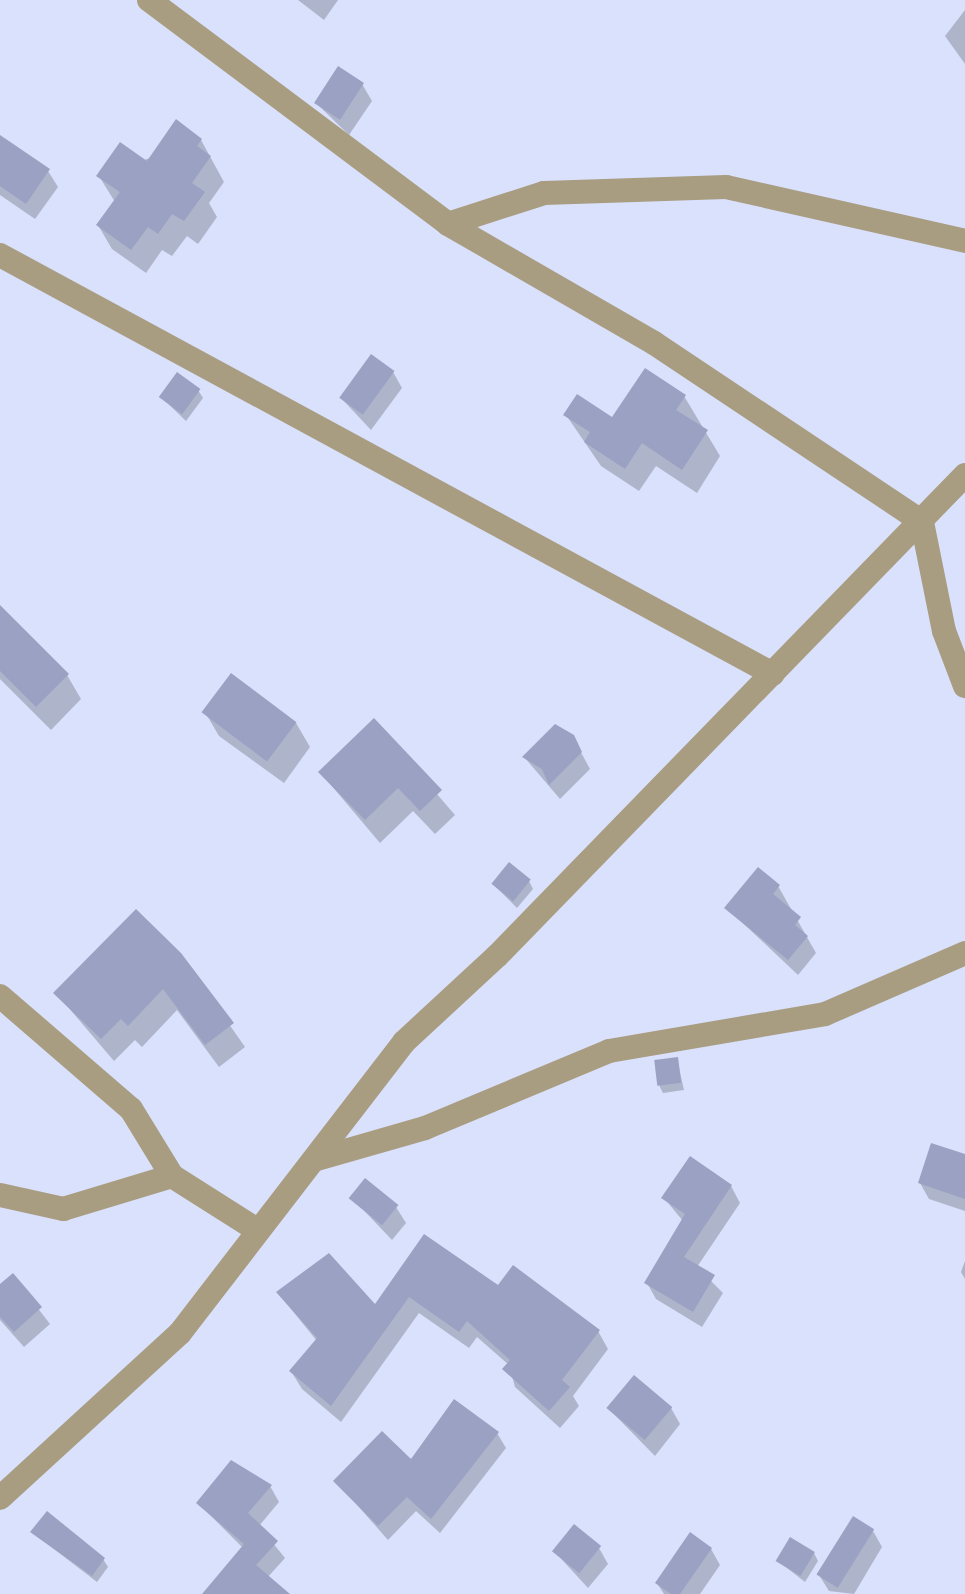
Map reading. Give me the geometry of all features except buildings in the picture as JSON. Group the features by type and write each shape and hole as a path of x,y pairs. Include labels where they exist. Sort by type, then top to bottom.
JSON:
{"street":[{"path":"149,0 448,224 654,343 922,522 944,631 965,686"},
{"path":"448,224 544,193 726,187 965,241"},
{"path":"0,255 773,674"},
{"path":"0,1498 180,1333 257,1230 317,1159 404,1042 773,674 965,475"},
{"path":"317,1159 425,1128 609,1051 825,1014 965,953"},
{"path":"0,996 131,1109 172,1176 257,1230"},
{"path":"0,1195 63,1209 172,1176"}]}
